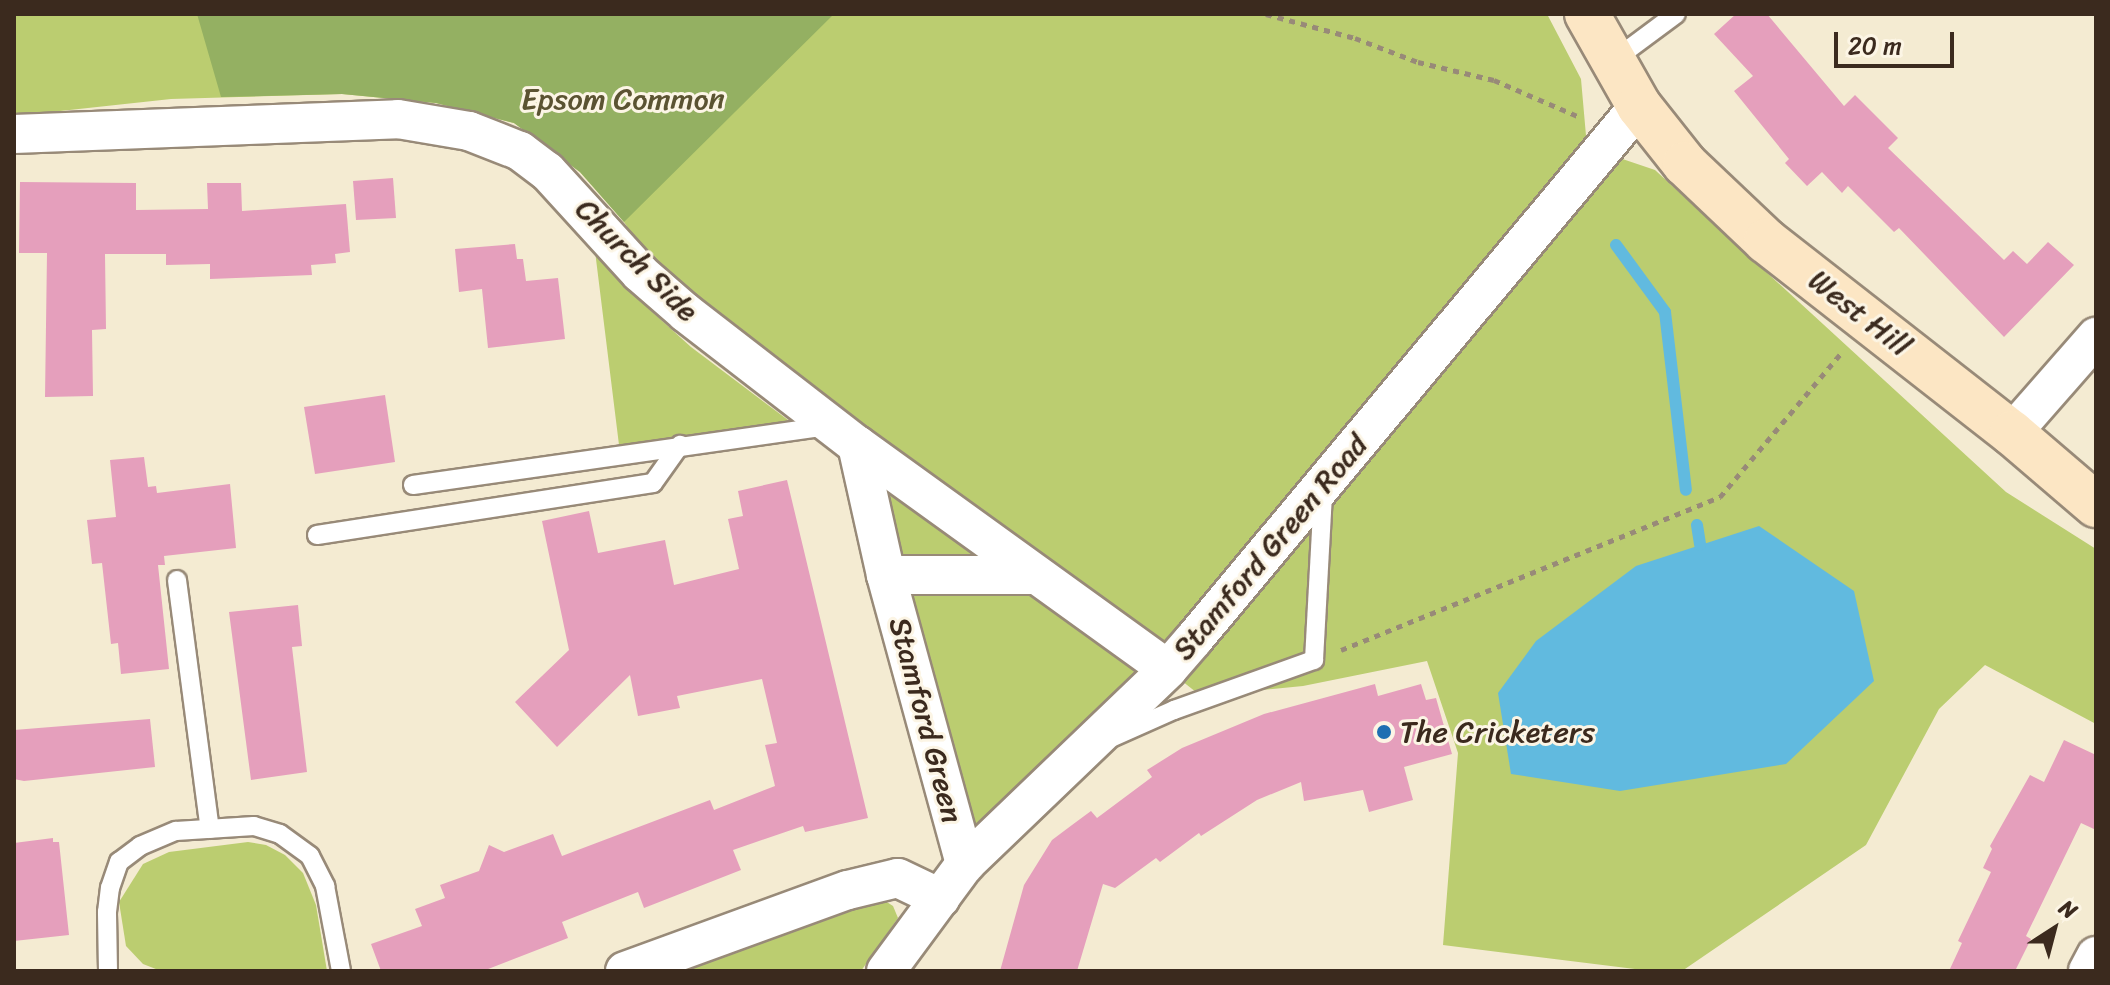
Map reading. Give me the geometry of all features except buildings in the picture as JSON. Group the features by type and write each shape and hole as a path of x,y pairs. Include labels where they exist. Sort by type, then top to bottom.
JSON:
{"main road":[{"name":"West Hill","path":"1587,14 1613,61 1627,119 1685,164 1766,241 2012,433 2096,505"}],"street":[{"name":"Church Side","path":"14,134 398,119 469,131 520,151 547,171 640,273 674,303 844,435 1168,669"},
{"name":"Stamford Green Road","path":"886,971 965,864 1168,669 1627,119"},
{"path":"2012,433 2096,337"},
{"name":"Stamford Green","path":"844,435 886,575 965,864"},
{"name":"Stamford Green","path":"886,575 1036,575"},
{"path":"625,971 848,890 898,878 940,898"},
{"path":"2088,971 2096,956"}],"lane":[{"path":"1613,61 1676,14"},
{"path":"413,485 680,445 844,435"},
{"path":"317,535 653,483 680,445"},
{"path":"1084,750 1174,710 1314,660 1324,484"},
{"path":"177,580 210,829"},
{"path":"108,971 107,912 110,888 119,862 140,846 176,831 254,826 280,834 310,856 325,886 341,971"}],"path":[{"path":"1266,14 1355,38 1418,62 1494,80 1627,119"},
{"path":"1314,660 1720,497 1852,339"}],"green space":[{"path":"14,14 1547,14 1581,79 1587,147 1655,170 2006,492 2096,549 2096,724 1985,665 1939,709 1866,845 1682,971 1651,971 1443,945 1458,753 1427,661 1303,686 1201,696 1168,670 972,842 870,434 691,300 648,258 624,222 580,172 514,123 436,103 342,94 171,99 14,116"},
{"name":"Epsom Common","path":"197,14 834,14 624,222 580,172 514,123 436,103 342,94 221,97"},
{"path":"595,251 639,300 691,347 792,423 619,445"},
{"path":"248,842 266,845 285,855 303,873 316,905 327,971 161,971 143,964 126,946 119,902 143,864 169,852"},
{"path":"882,899 893,906 898,918 861,971 677,971 861,903"}],"water":[{"path":"1759,526 1854,591 1874,681 1786,764 1620,791 1511,774 1498,693 1536,641 1636,566"}],"waterway":[{"path":"1616,245 1665,312 1686,490"},
{"path":"1697,525 1700,545"}],"place":[{"name":"The Cricketers","path":"1384,732"}]}
